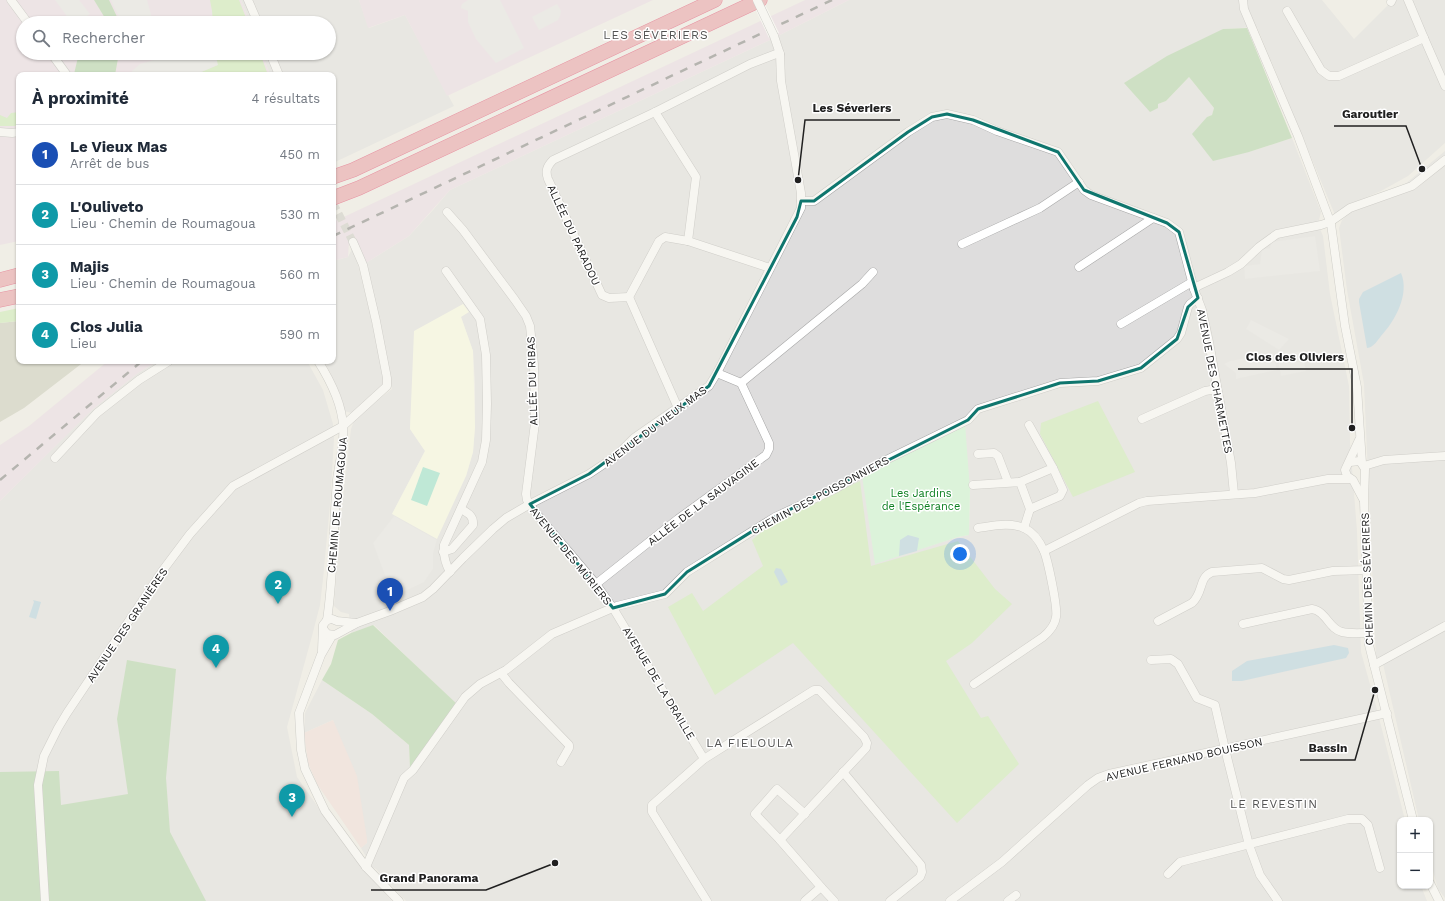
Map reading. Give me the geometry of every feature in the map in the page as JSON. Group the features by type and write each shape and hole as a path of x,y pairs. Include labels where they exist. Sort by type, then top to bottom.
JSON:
{"highway":[{"path":"336,177 714,0"},
{"path":"336,197 359,188 758,0"},
{"path":"0,280 16,276"},
{"path":"0,300 16,297"}],"street":[{"path":"11,0 23,16"},
{"path":"248,0 255,16"},
{"path":"758,0 774,36 780,54 781,81 802,202"},
{"name":"CHEMIN DES SÉVERIERS","path":"1244,0 1244,9 1298,136 1330,222 1345,326 1357,387 1360,440 1365,472 1364,501 1369,645 1412,817"},
{"path":"1408,0 1445,86"},
{"path":"1287,11 1321,70 1329,76 1334,77 1424,38"},
{"name":"ALLÉE DU PARADOU","path":"629,297 609,298 602,296 548,179 546,169 549,164 553,160 656,112 750,64 776,54 780,54"},
{"path":"56,60 65,72"},
{"path":"273,60 278,72"},
{"path":"656,112 696,177 688,241"},
{"name":"AVENUE DES CHARMETTES","path":"802,202 814,201 908,132 932,117 947,114 973,120 997,131 1058,152 1084,190 1091,195 1167,223 1179,232 1209,342 1231,463 1234,494"},
{"path":"0,132 16,132"},
{"path":"1121,324 1193,286 1198,286 1228,272 1241,264 1259,246 1277,234 1330,222 1350,208 1412,186 1445,160"},
{"path":"962,244 1040,208 1079,182"},
{"name":"AVENUE DU VIEUX MAS","path":"335,634 357,623 423,597 506,518 589,474 616,456 634,438 709,386 799,213 802,202"},
{"name":"ALLÉE DU RIBAS","path":"448,212 515,300 526,316 530,326 534,364 535,423 526,494 530,504"},
{"path":"1079,267 1153,218"},
{"path":"678,408 629,297 662,238 668,237 688,241 770,268"},
{"name":"CHEMIN DE ROUMAGOUA","path":"333,620 330,599 337,479 343,442 343,426 387,386 387,378 376,321 364,272 353,242"},
{"path":"446,271 480,319 486,355 487,404 486,440 482,462 444,545 443,552 446,565 450,572"},
{"path":"717,373 741,383 862,284 873,272"},
{"name":"CHEMIN DES POISSONNIERS","path":"366,867 404,778 413,770 465,697 480,684 501,673 518,661 552,634 624,604 665,594 687,572 775,517 833,490 889,459 968,420 978,410 1060,383 1098,380 1141,368 1177,339 1181,333 1188,307 1198,298"},
{"path":"55,458 97,413 139,380 164,364"},
{"path":"319,364 341,410 343,426"},
{"name":"ALLÉE DE LA SAUVAGINE","path":"596,584 678,519 766,455 769,449 769,443 741,383"},
{"path":"1142,419 1205,391 1217,389"},
{"path":"1029,425 1062,490 1062,494 1060,496 1030,509"},
{"name":"AVENUE DES GRANIÈRES","path":"45,901 38,785 44,756 59,727 163,570 190,534 233,486 343,426"},
{"name":"CHEMIN DES SÉVERIERS","path":"1360,440 1348,464 1346,473 1364,501"},
{"path":"978,454 996,454 1008,482"},
{"path":"1328,479 1356,460 1363,464 1384,460 1445,456"},
{"path":"973,485 1020,482 1052,468"},
{"path":"1044,551 1139,503 1153,500 1255,493 1328,479 1360,479 1364,475"},
{"path":"1020,482 1030,509 1024,528"},
{"name":"AVENUE DES MÛRIERS","path":"530,504 535,512 596,584 613,608"},
{"path":"443,552 452,549 473,525 472,515 461,509"},
{"path":"974,684 1043,637 1051,630 1056,618 1056,606 1044,551 1031,532 1024,528 1006,525 978,528"},
{"path":"1158,621 1192,603 1200,593 1206,574 1212,572 1262,568 1283,579 1289,580 1333,571 1367,570"},
{"name":"AVENUE DE LA DRAILLE","path":"613,608 704,759"},
{"path":"1243,624 1312,609 1321,612 1336,629 1342,632 1369,633"},
{"path":"321,655 324,630 323,625 333,620 340,628 321,655 299,713 301,750 305,769 325,811 366,867 399,901"},
{"name":"AVENUE DU VIEUX MAS","path":"333,620 357,623"},
{"path":"1374,665 1445,626"},
{"path":"324,630 327,634 335,634"},
{"path":"1151,660 1170,659 1178,664 1197,698 1215,705 1249,845 1260,875 1278,901"},
{"path":"501,673 569,745 569,748 561,762"},
{"path":"707,901 652,812 652,805 704,759 814,690 819,690 823,692 864,737 867,743 866,748 780,840"},
{"name":"AVENUE FERNAND BOUISSON","path":"950,901 1002,862 1088,785 1098,778 1109,774 1387,713"},
{"path":"843,772 921,865 922,872 920,877 890,901"},
{"path":"804,814 777,789 755,814 834,901"},
{"path":"1168,874 1180,862 1348,820 1362,819 1368,825 1380,868"},
{"path":"805,901 821,887"},
{"path":"1433,889 1439,901"},
{"path":"1008,901 1016,895"}],"highlighted area":[{"path":"947,114 973,120 1058,152 1084,190 1167,223 1179,232 1198,298 1188,307 1177,339 1141,368 1098,381 1060,383 978,409 968,420 775,517 687,572 665,594 613,608 530,504 589,474 709,386 797,217 801,201 814,201 908,132 932,117"}],"shaded area":[{"path":"0,0 241,0 247,16 16,16 16,60 265,60 269,72 16,72 16,242 0,245"},
{"path":"55,0 79,0 90,14 87,16 67,16"},
{"path":"111,0 147,0 151,16 119,16"},
{"path":"241,0 359,0 369,28 405,15 454,106 336,162 336,72 269,72 265,60 336,60 336,16 247,16"},
{"path":"359,0 653,0 447,96 405,15 368,28"},
{"path":"468,0 500,0 524,48 496,63 476,39 468,22 468,11 461,8 462,4"},
{"path":"805,0 849,0 768,41 450,190 409,236 366,263 349,243 348,257 336,260 336,221"},
{"path":"849,0 1322,0 1354,39 1393,0 1445,0 1445,143 1408,176 1381,191 1346,206 1335,215 1257,27 1223,29 1158,104 1166,101 1189,77 1214,108 1212,115 1207,117 1249,152 1292,138 1321,212 1318,224 1323,236 1330,294 1349,386 1350,442 1357,531 1361,652 1404,817 1397,817 1397,889 1422,889 1427,901 406,901 376,869 372,867 361,848 367,843 333,720 304,733 305,713 322,680 372,714 409,745 410,767 457,705 374,625 351,633 349,614 341,612 334,606 341,516 351,429 355,418 392,389 366,263 409,236 450,190 768,41","holes":["463,304 461,317 473,351 475,384 475,427 473,452 466,476 392,514 425,451 410,429 412,396","970,490 969,535 958,537 875,563"]},
{"path":"557,4 561,11 558,20 539,30 532,17"},
{"path":"154,60 217,60 218,65 201,72 132,72 140,64"},
{"path":"1445,151 1445,898 1438,889 1433,871 1433,817 1418,817 1383,664 1376,657 1364,384 1347,290 1339,228 1342,220 1352,211 1404,185"},
{"path":"1315,236 1320,271 1245,279 1244,266 1260,264 1262,249 1270,248 1271,242"},
{"path":"352,249 359,268 369,308 384,379 382,386 352,413 344,411 326,364 336,364 336,260 348,257"},
{"path":"463,304 469,312 461,317 473,351 475,427 473,452 466,476 437,539 392,514 425,451 410,429 414,331"},
{"path":"1251,320 1289,339 1279,350 1246,329"},
{"path":"16,321 16,364 81,364 24,408 0,422 0,323"},
{"path":"1302,351 1306,371 1281,376 1277,355"},
{"path":"1273,353 1277,370 1236,379 1236,373 1224,364 1230,361"},
{"path":"104,364 153,364 138,373 92,410 0,501 0,445 29,426"},
{"path":"153,364 309,364 323,390 333,424 334,439 323,579 320,605 287,727 297,777 353,857 392,901 0,901 0,501 92,410 138,373"},
{"path":"394,516 437,540 433,554 433,569 424,582 393,597 373,543"},
{"path":"333,720 357,776 367,839 367,843 361,848 317,784 308,763 304,733"}],"green space":[{"path":"94,0 109,0 117,16 104,16"},
{"path":"210,0 239,0 245,16 212,16"},
{"path":"1247,28 1292,138 1249,152 1213,161 1192,134 1207,117 1212,115 1214,108 1189,77 1166,101 1158,104 1158,108 1150,112 1124,83 1167,56 1223,29"},
{"path":"77,60 118,60 116,72 74,72"},
{"path":"216,60 263,60 267,72 201,72 217,65"},
{"path":"16,112 16,126 0,126 0,115 7,118 11,113"},
{"path":"16,309 16,321 0,323 0,312"},
{"path":"1098,401 1135,472 1073,497 1040,434 1041,423"},
{"name":"Les Jardins de l'Espérance","path":"965,423 970,490 969,535 958,537 875,564 862,476"},
{"path":"423,467 440,473 427,506 411,500"},
{"path":"860,481 871,566 958,541 995,589 1012,604 972,643 946,661 981,718 988,716 1019,764 957,823 793,643 715,695 668,607 692,593 703,611 763,566 752,540 775,521"},
{"path":"373,625 458,705 410,768 409,745 372,714 322,680 331,664 338,640 351,633"},
{"path":"127,660 176,669 166,778 170,832 206,901 0,901 0,772 59,771 61,805 128,794 117,719"}],"water":[{"path":"1401,273 1404,290 1400,307 1386,330 1373,345 1367,348 1359,299 1363,292"},
{"path":"908,535 919,538 917,551 899,556 900,540"},
{"path":"776,568 781,569 788,582 781,586 774,572"},
{"path":"33,600 41,602 36,619 29,617 34,602"},
{"path":"1334,645 1348,648 1349,653 1346,658 1242,681 1232,681 1232,671 1247,661"}],"pier":[{"path":"751,0 763,0 779,33 769,38"}],"tunnel":[{"path":"336,209 353,242"}],"railway":[{"path":"336,235 832,0"},
{"path":"0,480 138,364"}],"place":[{"name":"Garoutier","path":"1422,169"},
{"name":"Les Séveriers","path":"798,180"},
{"name":"Clos des Oliviers","path":"1352,428"},
{"name":"L'Ouliveto","path":"278,604"},
{"name":"Le Vieux Mas","path":"390,611"},
{"name":"Clos Julia","path":"216,668"},
{"name":"Bassin","path":"1375,690"},
{"name":"Majis","path":"292,817"},
{"name":"Grand Panorama","path":"555,863"}],"district":[{"name":"LES SÉVERIERS","path":"656,35"},
{"name":"LA FIELOULA","path":"750,743"},
{"name":"LE REVESTIN","path":"1274,804"}]}
